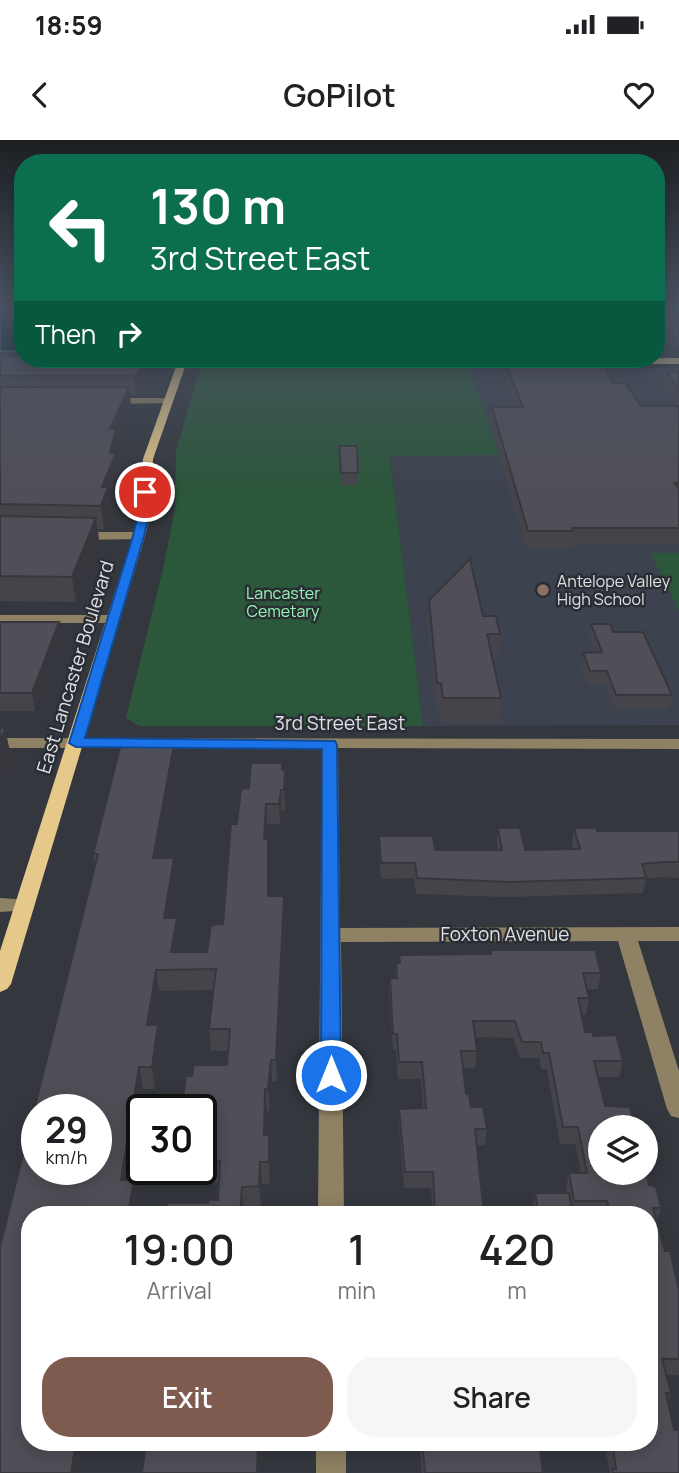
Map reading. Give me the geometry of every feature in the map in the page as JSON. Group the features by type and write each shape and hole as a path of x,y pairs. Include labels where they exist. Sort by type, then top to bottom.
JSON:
{"main road":[{"name":"East Lancaster Boulevard","path":"0,984 114,619 145,510 148,459 179,370"}],"street":[{"path":"96,401 168,401"},
{"path":"59,535 138,536"},
{"path":"0,619 114,619"},
{"name":"3rd Street East","path":"0,743 679,744"},
{"path":"330,745 331,1206"},
{"path":"0,905 24,905"},
{"path":"626,934 679,1109"},
{"name":"Foxton Avenue","path":"331,935 679,934"},
{"path":"331,1451 331,1473"}],"shaded area":[{"name":"Antelope Valley High School","path":"471,370 679,370 679,725 423,726 390,455 499,455"}],"green space":[{"name":"Lancaster Cemetary","path":"200,370 471,370 499,455 390,456 423,726 139,726 126,718 164,565 175,507 176,451"},
{"path":"651,553 679,553 679,610"}],"building":[{"path":"0,370 140,370 134,376 0,376"},
{"path":"508,370 606,370 614,383 625,383 641,406 679,406 679,483 675,483 679,490 679,528 572,528 573,531 528,531 492,407 523,407"},
{"path":"679,372 679,391 667,373"},
{"path":"0,387 129,387 110,429 116,429 110,453 116,453 102,487 108,487 101,506 0,504"},
{"path":"339,446 357,446 358,473 341,473"},
{"path":"0,516 96,518 72,577 0,576"},
{"path":"470,559 483,616 496,616 500,634 487,634 501,698 443,698 441,683 437,683 429,600"},
{"path":"0,622 59,622 32,693 0,693"},
{"path":"591,624 610,624 613,632 643,632 672,695 616,695 607,671 590,671 583,653 602,652"},
{"path":"0,728 5,728 0,742"},
{"path":"121,744 174,745 153,858 174,858 164,918 177,918 171,952 207,952 211,925 223,924 231,824 237,824 241,789 249,788 251,763 282,763 282,770 285,770 284,790 281,790 279,804 266,804 264,839 268,839 268,896 284,896 276,1060 271,1060 268,1089 265,1089 264,1135 269,1135 269,1162 260,1162 259,1186 242,1187 241,1206 166,1206 167,1203 208,1203 208,1200 218,1200 220,1161 217,1161 217,1094 184,1094 186,1076 192,1076 194,1065 227,1065 230,1029 209,1029 216,969 156,970 147,1025 158,1025 152,1067 139,1067 135,1094 126,1094 126,1149 121,1180 126,1180 126,1185 133,1185 129,1206 21,1206 21,1451 75,1451 71,1473 0,1473 0,1247 21,1163 21,1185 112,1185 112,1094 38,1094 98,854 93,854"},
{"path":"498,828 520,828 525,850 580,849 574,828 596,828 597,831 679,831 679,862 642,864 646,878 508,882 417,878 415,863 381,863 379,836 433,836 435,850 502,850"},
{"path":"491,950 595,950 601,973 583,973 589,998 578,998 585,1032 592,1032 593,1036 616,1035 623,1061 594,1061 605,1106 630,1107 632,1115 588,1115 588,1185 656,1187 661,1208 608,1206 607,1201 574,1201 569,1173 587,1173 578,1127 563,1127 549,1053 543,1053 541,1042 522,1042 515,1021 473,1021 477,1051 461,1051 466,1094 469,1094 471,1107 483,1107 487,1129 475,1129 483,1206 435,1206 433,1172 405,1172 399,1109 426,1108 422,1062 399,1062 397,1034 393,1034 390,978 397,978 396,963 400,963 399,955 491,954"},
{"path":"535,1193 569,1193 571,1206 537,1206"},
{"path":"658,1226 665,1251 670,1251 679,1290 679,1359 662,1359 671,1393 666,1393 674,1430 679,1430 679,1473 613,1473 612,1469 616,1469 613,1451 658,1451"},
{"path":"145,1451 258,1451 257,1473 142,1473"},
{"path":"423,1451 540,1451 543,1473 425,1473"}],"place":[{"name":"Antelope Valley High School","path":"543,590"}],"route":[{"path":"145,492 145,510 138,536 76,743 330,745 331,1075"}]}
